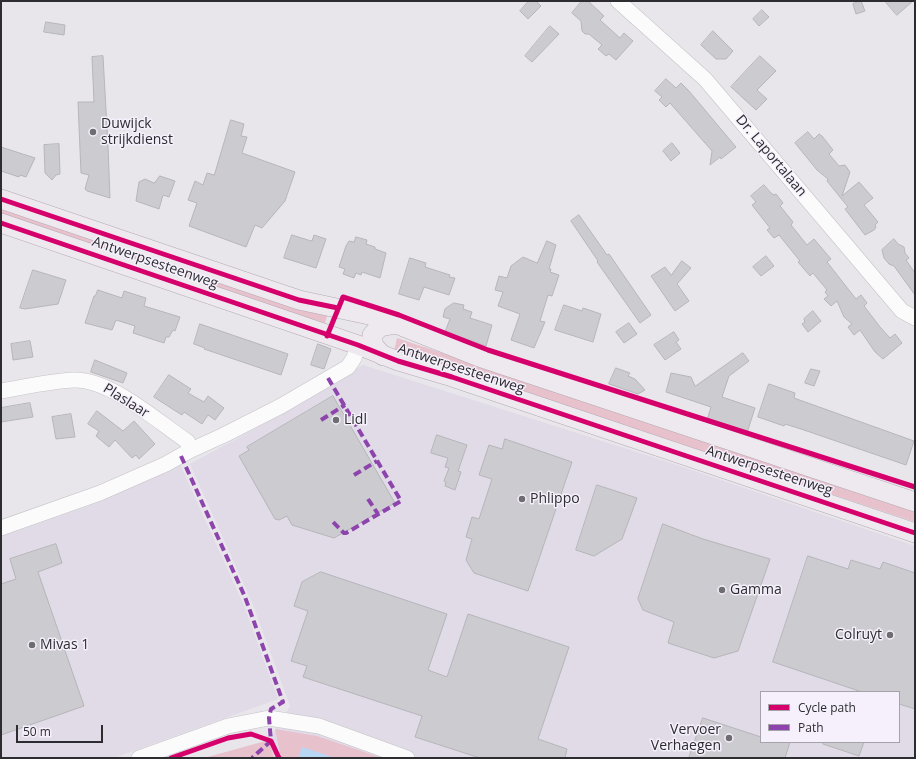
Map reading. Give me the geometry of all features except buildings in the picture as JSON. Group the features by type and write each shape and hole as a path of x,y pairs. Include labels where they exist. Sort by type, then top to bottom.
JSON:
{"main road":[{"name":"Antwerpsesteenweg","path":"1,199 299,300 369,315 396,324 479,357 915,502"},
{"name":"Antwerpsesteenweg","path":"1,223 358,346 383,356 915,533"},
{"path":"121,264 116,255 119,246 131,243"},
{"path":"383,356 374,346 372,335 380,328 396,324"}],"street":[{"name":"Dr. Laportalaan","path":"618,1 705,79 902,311 915,318"},
{"path":"1,528 100,492 166,464 188,451 224,435 281,406 348,367 354,358 358,346"},
{"name":"Plaslaar","path":"1,391 74,380 99,385 118,393 188,442 188,451"},
{"path":"139,758 228,726 269,718 319,726 407,758"}],"shaded area":[{"path":"1,206 108,242 105,252 1,217"},
{"path":"130,249 328,313 324,326 125,259"},
{"path":"397,338 915,511 915,522 414,355 394,351"},
{"path":"363,365 665,461 915,546 915,758 274,758 269,740 290,706 253,605 190,464 330,387 331,382"},
{"path":"179,462 245,608 278,699 114,758 1,758 1,536 91,505"},
{"path":"275,729 317,736 382,758 281,758"},
{"path":"269,740 274,758 204,758"}],"water":[{"path":"302,747 335,758 298,758"}],"marked path":[{"path":"328,378 401,501 346,533 344,533 331,520"},
{"path":"321,420 345,405"},
{"path":"181,456 245,597 283,702 271,709 269,718 271,741 252,758"},
{"path":"354,475 377,461"},
{"path":"368,499 378,514"}],"cycle path":[{"path":"1,199 299,300 338,308"},
{"path":"1,223 358,345 398,361 452,377 915,533"},
{"path":"327,336 343,297 399,315 488,350 915,487"},
{"path":"171,758 228,738 251,734 271,741 279,758"}],"place":[{"name":"Duwijck strijkdienst","path":"93,132"},
{"name":"Lidl","path":"336,420"},
{"name":"Phlippo","path":"522,499"},
{"name":"Gamma","path":"722,590"},
{"name":"Colruyt","path":"890,635"},
{"name":"Mivas 1","path":"32,645"},
{"name":"Vervoer Verhaegen","path":"729,738"}]}
